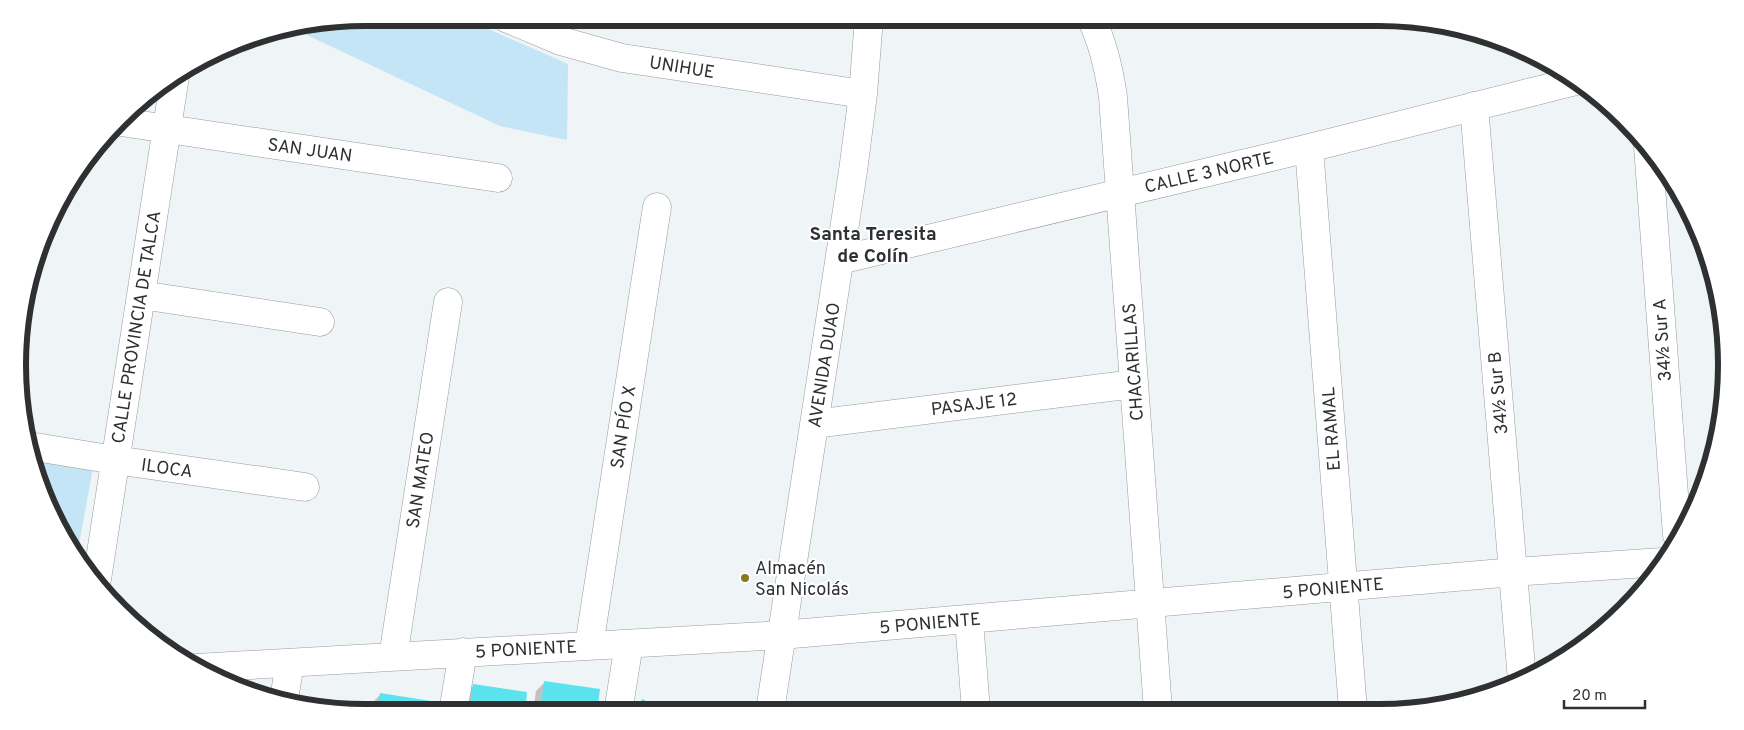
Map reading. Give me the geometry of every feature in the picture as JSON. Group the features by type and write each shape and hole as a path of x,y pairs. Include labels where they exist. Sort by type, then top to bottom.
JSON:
{"street":[{"name":"UNIHUE","path":"525,26 561,41 622,58 863,94"},
{"name":"AVENIDA DUAO","path":"771,704 840,260 863,94 868,26"},
{"name":"CHACARILLAS","path":"1094,26 1111,79 1158,704"},
{"name":"CALLE 3 NORTE","path":"840,260 1309,148 1567,83"},
{"name":"CALLE PROVINCIA DE TALCA","path":"98,573 174,85"},
{"name":"34½ Sur B","path":"1474,106 1521,672"},
{"name":"SAN JUAN","path":"127,123 498,178"},
{"name":"EL RAMAL","path":"1309,148 1352,704"},
{"name":"34½ Sur A","path":"1649,160 1676,526"},
{"name":"SAN PÍO X","path":"589,646 657,207"},
{"path":"141,295 320,322"},
{"name":"SAN MATEO","path":"393,657 448,302"},
{"name":"PASAJE 12","path":"814,424 1134,384"},
{"name":"ILOCA","path":"37,447 305,487"},
{"name":"5 PONIENTE","path":"212,667 781,635 1150,605 1514,572 1654,563"},
{"path":"969,620 975,704"},
{"path":"619,704 629,644"},
{"path":"454,704 463,652"},
{"path":"285,694 290,663"}],"shaded area":[{"path":"365,26 481,26 568,64 567,140 500,126 302,33 321,29"},
{"path":"40,459 93,468 79,546 52,495"}],"building":[{"path":"544,681 600,689 598,704 541,704"},
{"path":"473,684 527,692 526,704 470,704"},
{"path":"380,693 431,701 431,704 378,704"},
{"path":"642,699 652,704 640,704"}],"place":[{"name":"Almacén San Nicolás","path":"745,578"}],"district":[{"name":"Santa Teresita de Colín","path":"873,244"}]}
